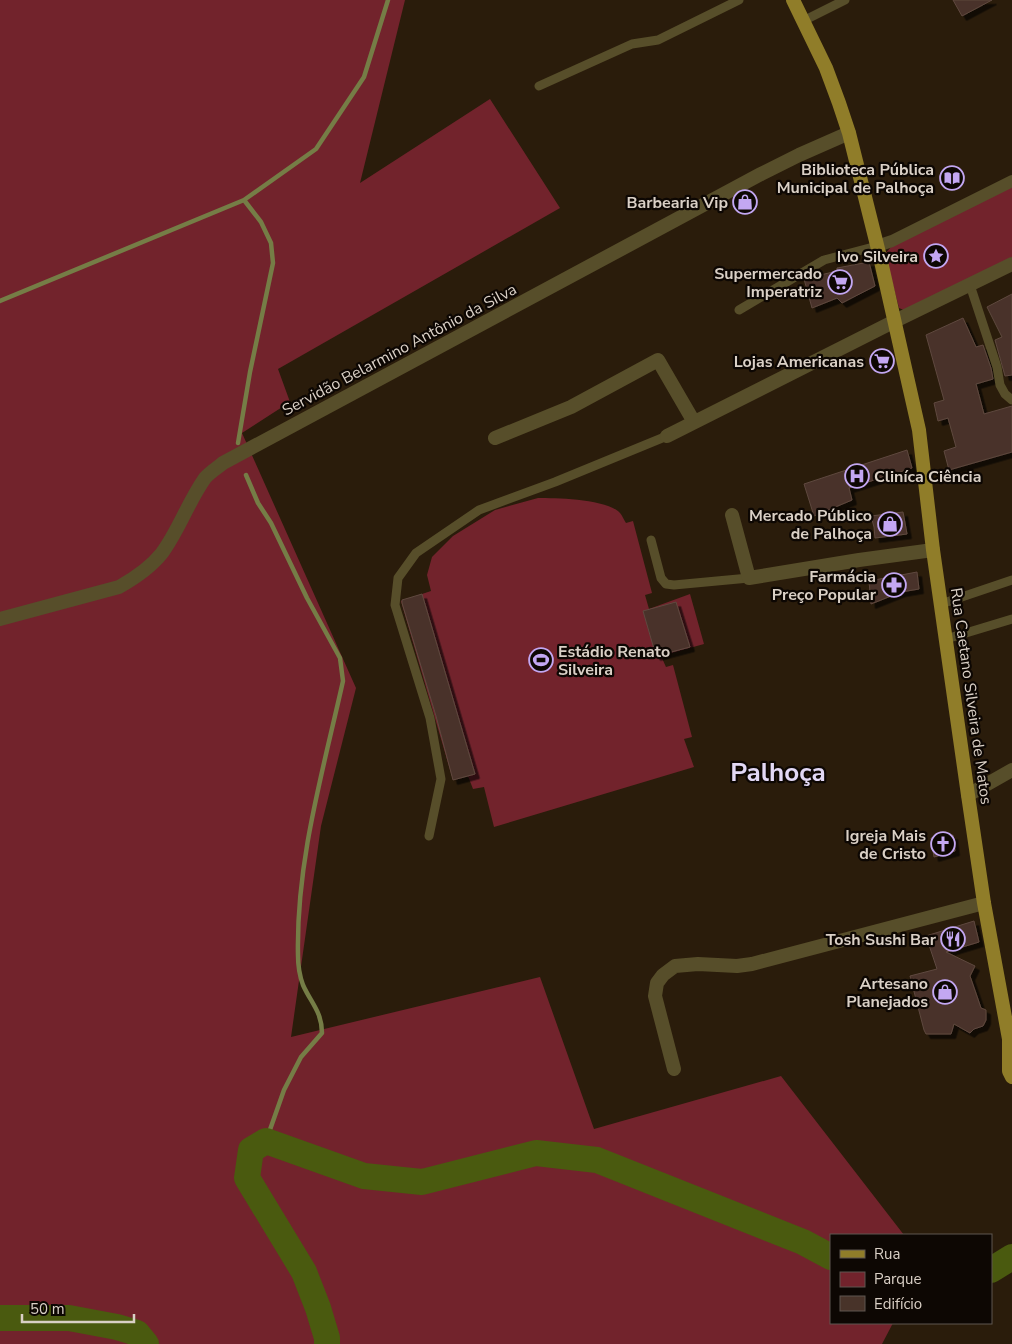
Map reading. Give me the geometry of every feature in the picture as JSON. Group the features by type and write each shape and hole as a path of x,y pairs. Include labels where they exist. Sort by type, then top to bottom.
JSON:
{"main road":[{"name":"Rua Caetano Silveira de Matos","path":"793,0 826,68 849,133 895,321 919,430 933,550 984,903 1010,1038 1009,1071 1012,1077"}],"street":[{"name":"Servidão Belarmino Antônio da Silva","path":"0,619 119,587 134,579 160,555 206,477 223,463 761,174 798,155 849,133"},
{"path":"877,246 892,241 1012,181"},
{"path":"667,436 1012,264"},
{"path":"495,438 571,408 658,360 694,422"},
{"path":"732,516 749,578 933,550"},
{"path":"968,795 1012,770"},
{"path":"674,1070 655,996 657,983 662,975 675,966 698,964 736,966 752,964 984,903"}],"lane":[{"path":"539,86 632,44 658,40 739,0"},
{"path":"803,21 845,0"},
{"path":"739,310 824,260 877,246"},
{"path":"970,284 997,367 1000,385 1005,394 1012,400"},
{"path":"429,836 441,779 430,718 395,605 398,578 416,553 479,510 555,482 667,436"},
{"path":"651,540 661,578 666,584 674,585 749,578"},
{"path":"941,604 1012,580"},
{"path":"946,639 1012,619"}],"green space":[{"path":"0,0 405,0 360,183 490,99 560,208 278,369 290,402 242,433 356,688 321,826 291,1037 540,977 594,1129 781,1076 903,1234 830,1234 830,1324 892,1324 882,1344 0,1344"},
{"path":"1012,186 1012,257 906,311 899,308 885,254 891,247"},
{"name":"Estádio Renato Silveira","path":"538,498 593,502 614,508 620,513 626,523 633,521 652,593 645,595 649,609 690,594 704,644 661,656 666,667 673,665 692,737 684,739 694,767 494,827 484,787 473,789 468,776 453,780 401,601 431,591 427,575 432,557 453,536 495,510"}],"building":[{"path":"953,0 992,0 962,16"},
{"name":"Supermercado Imperatriz","path":"869,262 875,286 842,303 837,298 812,308 804,279 837,271 837,268"},
{"path":"1012,294 1012,375 1005,376 995,340 1002,337 987,307"},
{"path":"963,318 976,347 983,345 991,368 993,379 976,384 984,414 1012,406 1012,452 949,470 944,451 956,447 948,418 938,421 934,403 944,400 926,335"},
{"name":"Cliníca Ciência","path":"907,450 912,468 849,488 852,500 814,516 804,484"},
{"name":"Mercado Público de Palhoça","path":"903,512 907,534 875,538 871,516"},
{"name":"Farmácia Preço Popular","path":"917,572 919,589 901,592 871,604 869,581"},
{"path":"422,594 475,774 453,780 402,603 402,600"},
{"path":"676,602 690,647 656,656 643,611"},
{"name":"Igreja Mais de Cristo","path":"953,835 955,851 934,857 931,838"},
{"name":"Artesano Planejados","path":"974,921 979,942 946,952 975,966 970,976 981,1008 986,1010 986,1020 983,1026 974,1029 970,1033 954,1024 951,1034 926,1034 910,976 937,969 926,936"}],"waterway":[{"path":"0,301 244,200 316,149 364,77 388,0"},
{"path":"238,443 250,372 273,263 271,243 261,222 244,200"},
{"path":"246,475 258,503 271,523 307,598 340,658 343,681 312,817 301,886 298,959 300,974 303,985 318,1013 322,1033 301,1057 284,1090 266,1141"},
{"path":"327,1344 318,1308 304,1272 247,1178 251,1150 266,1141 364,1176 422,1182 536,1153 597,1160 803,1242 830,1256"},
{"path":"992,1269 1012,1257"},
{"path":"0,1318 69,1318 117,1327 137,1333 146,1344"}],"place":[{"name":"Biblioteca Pública Municipal de Palhoça","path":"952,178"},
{"name":"Barbearia Vip","path":"745,202"},
{"name":"Ivo Silveira","path":"936,256"},
{"name":"Supermercado Imperatriz","path":"840,282"},
{"name":"Lojas Americanas","path":"882,361"},
{"name":"Cliníca Ciência","path":"857,476"},
{"name":"Mercado Público de Palhoça","path":"890,524"},
{"name":"Farmácia Preço Popular","path":"894,585"},
{"name":"Estádio Renato Silveira","path":"541,660"},
{"name":"Igreja Mais de Cristo","path":"943,844"},
{"name":"Tosh Sushi Bar","path":"953,939"},
{"name":"Artesano Planejados","path":"945,992"}],"district":[{"name":"Palhoça","path":"778,772"}]}
